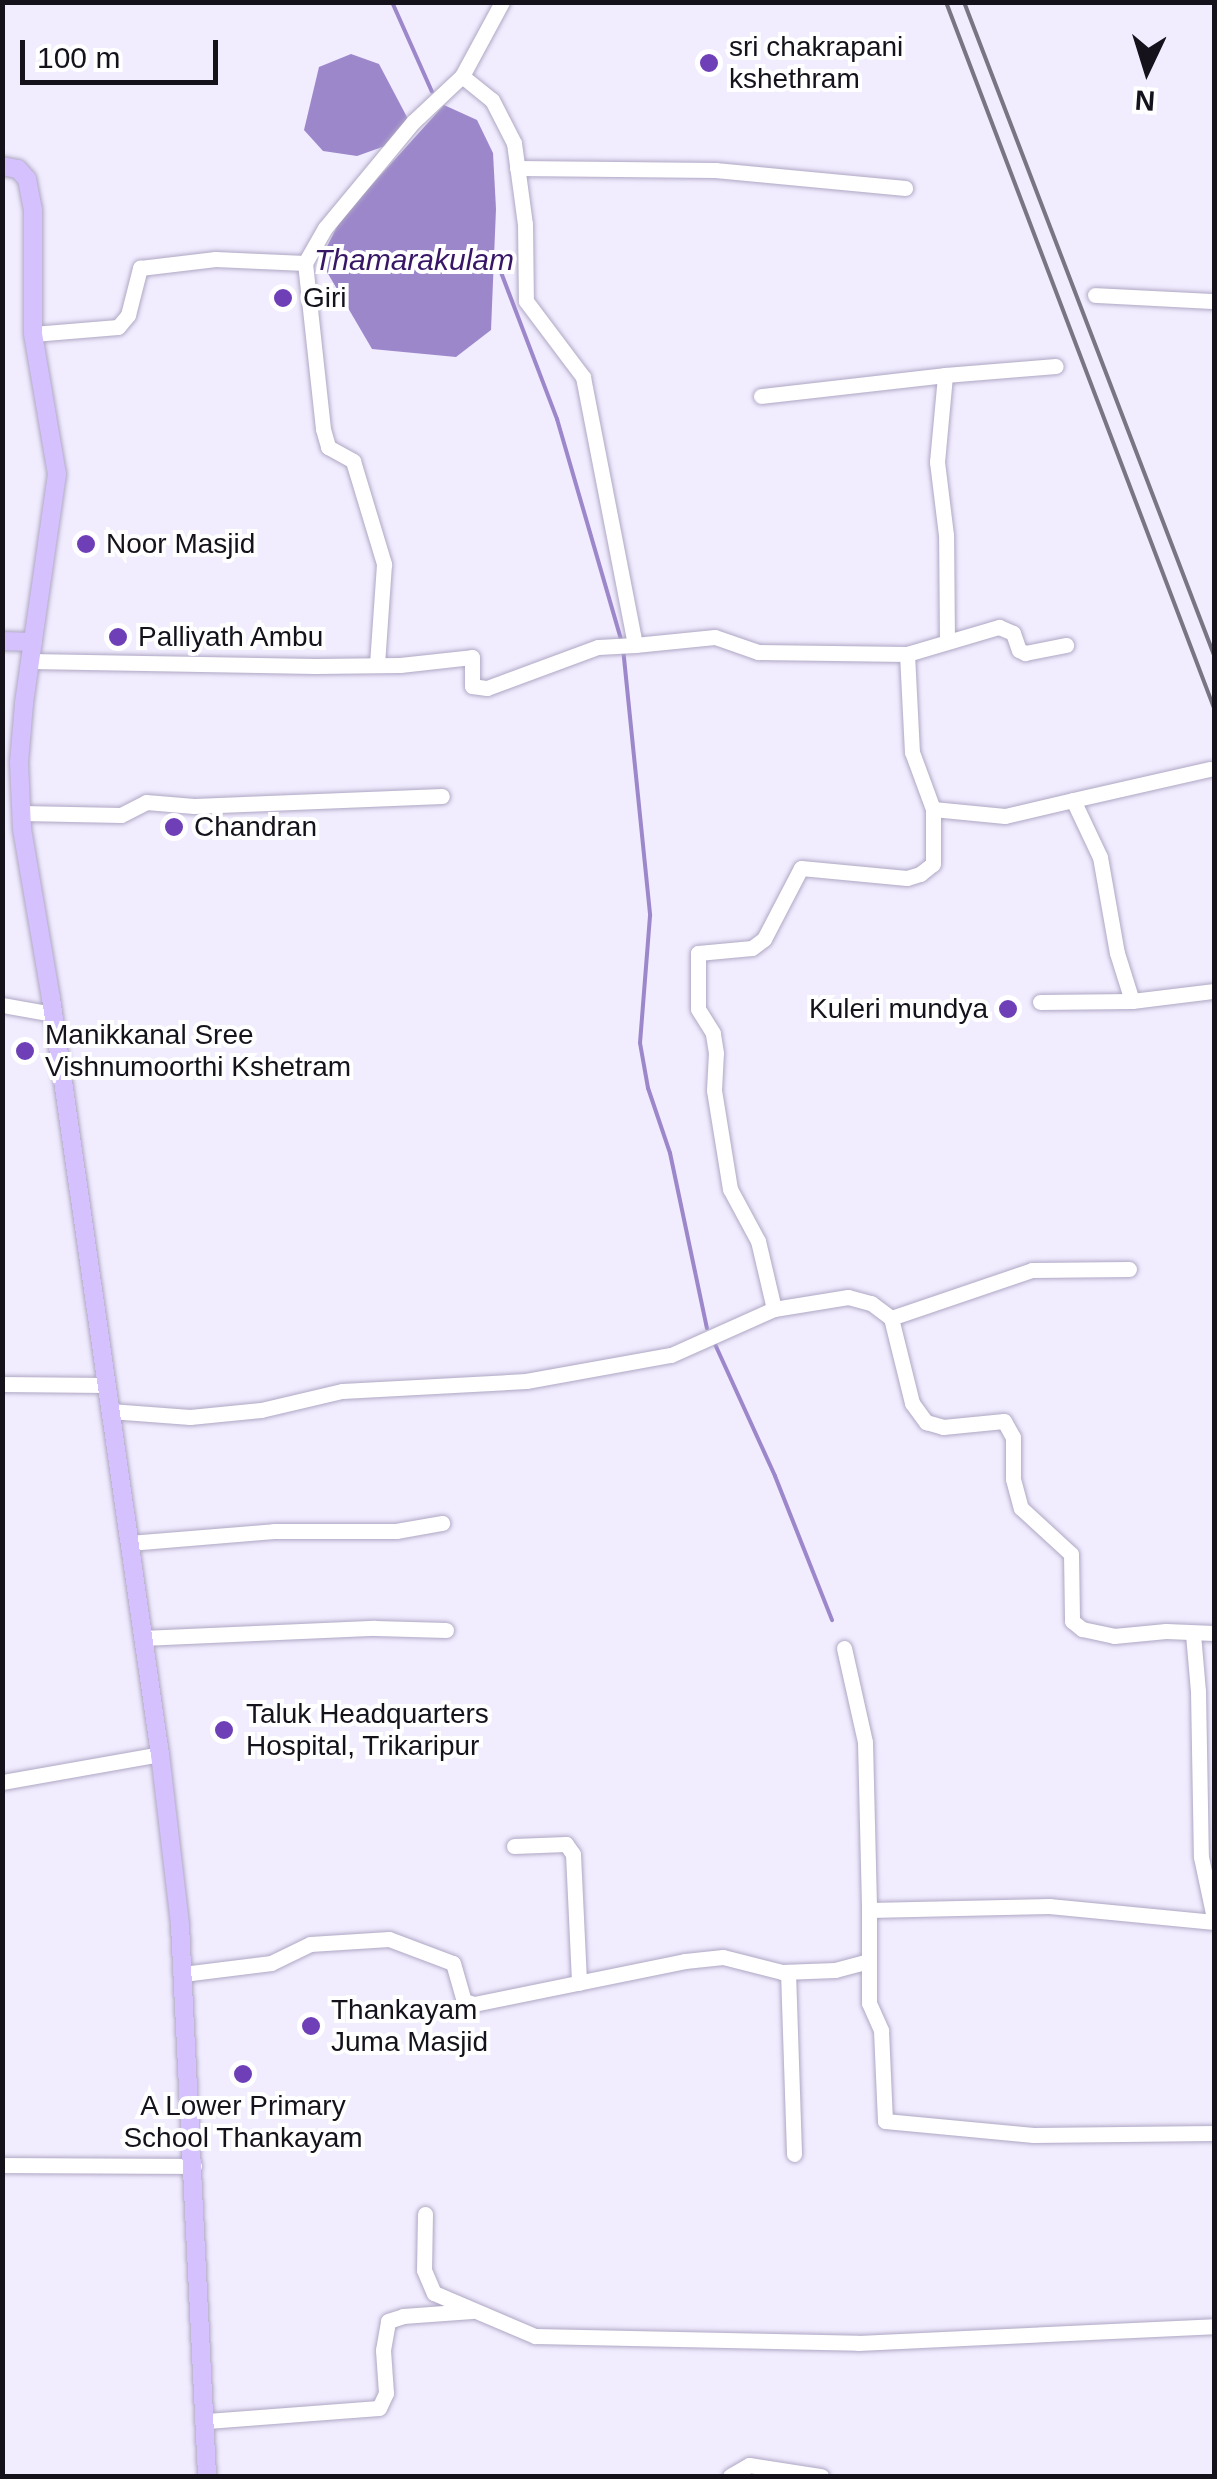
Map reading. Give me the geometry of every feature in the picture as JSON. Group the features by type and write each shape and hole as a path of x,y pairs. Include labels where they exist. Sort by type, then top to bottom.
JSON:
{"main road":[{"path":"2,166 18,168 27,178 30,194 32,334 57,474 19,762 21,813 160,1754 183,1974 208,2422 207,2476"},
{"path":"2,641 32,652"}],"street":[{"path":"377,665 384,564 353,461 328,447 323,430 306,263 326,228 413,122 462,76 502,2"},
{"path":"462,76 492,100 514,143 525,224 526,301 583,377 627,646"},
{"path":"517,168 715,170 905,188"},
{"path":"32,334 118,327 128,315 140,268 214,259 306,263"},
{"path":"1095,295 1214,301"},
{"path":"761,396 1056,366"},
{"path":"945,375 937,462 946,535 947,641"},
{"path":"32,652 377,665 472,658 472,686 487,688 598,648 715,637 758,652 907,654 1007,627 1018,650 1066,645"},
{"path":"774,1309 758,1241 730,1189 714,1090 713,1033 698,1010 698,953 752,948 764,939 801,868 908,878 933,864 933,809 912,752 907,654"},
{"path":"933,809 1005,816 1210,769"},
{"path":"21,813 122,815 146,802 194,806 442,796"},
{"path":"1073,800 1100,857 1117,954 1132,1001"},
{"path":"1040,1002 1132,1001 1214,991"},
{"path":"2,1005 53,1014"},
{"path":"891,1318 1032,1270 1129,1269"},
{"path":"110,1411 190,1417 261,1410 342,1391 526,1381 671,1355 774,1309 848,1296 871,1303 891,1318 912,1404 926,1422 943,1427 1004,1421 1013,1437 1013,1479 1021,1508 1071,1554 1072,1620 1082,1629 1114,1636 1166,1630 1214,1633"},
{"path":"2,1384 106,1385"},
{"path":"129,1543 256,1532 396,1531 442,1524"},
{"path":"142,1638 375,1628 446,1630"},
{"path":"869,1910 1049,1906 1214,1920 1200,1856 1198,1691 1193,1634"},
{"path":"844,1648 865,1742 863,1824 869,1910 869,2003 881,2030 884,2122 1034,2135 1214,2133"},
{"path":"2,1782 160,1754"},
{"path":"514,1846 566,1844 573,1854 579,1983"},
{"path":"183,1974 271,1963 310,1944 389,1940 452,1964 464,2001 474,2004 622,1971 724,1957 788,1972 835,1970 869,1960"},
{"path":"788,1972 794,2154"},
{"path":"2,2165 194,2166"},
{"path":"426,2214 424,2270 434,2293 535,2336 796,2344 1214,2326"},
{"path":"208,2422 379,2408 386,2393 383,2350 388,2321 403,2316 475,2310"},
{"path":"730,2476 749,2465 821,2476"}],"water":[{"path":"351,54 379,64 408,119 385,146 357,156 323,151 304,130 319,67"},
{"name":"Thamarakulam","path":"444,105 477,120 493,153 496,209 491,330 456,357 372,349 320,260 341,219"}],"waterway":[{"path":"392,2 432,92"},
{"path":"494,254 557,419 621,639"},
{"path":"623,648 650,916 640,1043 648,1088 670,1153 707,1328"},
{"path":"714,1342 775,1476 832,1620"}],"railway":[{"path":"946,2 1214,708"},
{"path":"964,2 1214,655"}],"place":[{"name":"sri chakrapani kshethram","path":"709,63"},
{"name":"Giri","path":"283,298"},
{"name":"Noor Masjid","path":"86,544"},
{"name":"Palliyath Ambu","path":"118,637"},
{"name":"Chandran","path":"174,827"},
{"name":"Kuleri mundya","path":"1008,1009"},
{"name":"Manikkanal Sree Vishnumoorthi Kshetram","path":"25,1051"},
{"name":"Taluk Headquarters Hospital, Trikaripur","path":"224,1730"},
{"name":"Thankayam Juma Masjid","path":"311,2026"},
{"name":"A Lower Primary School Thankayam","path":"243,2074"}]}
